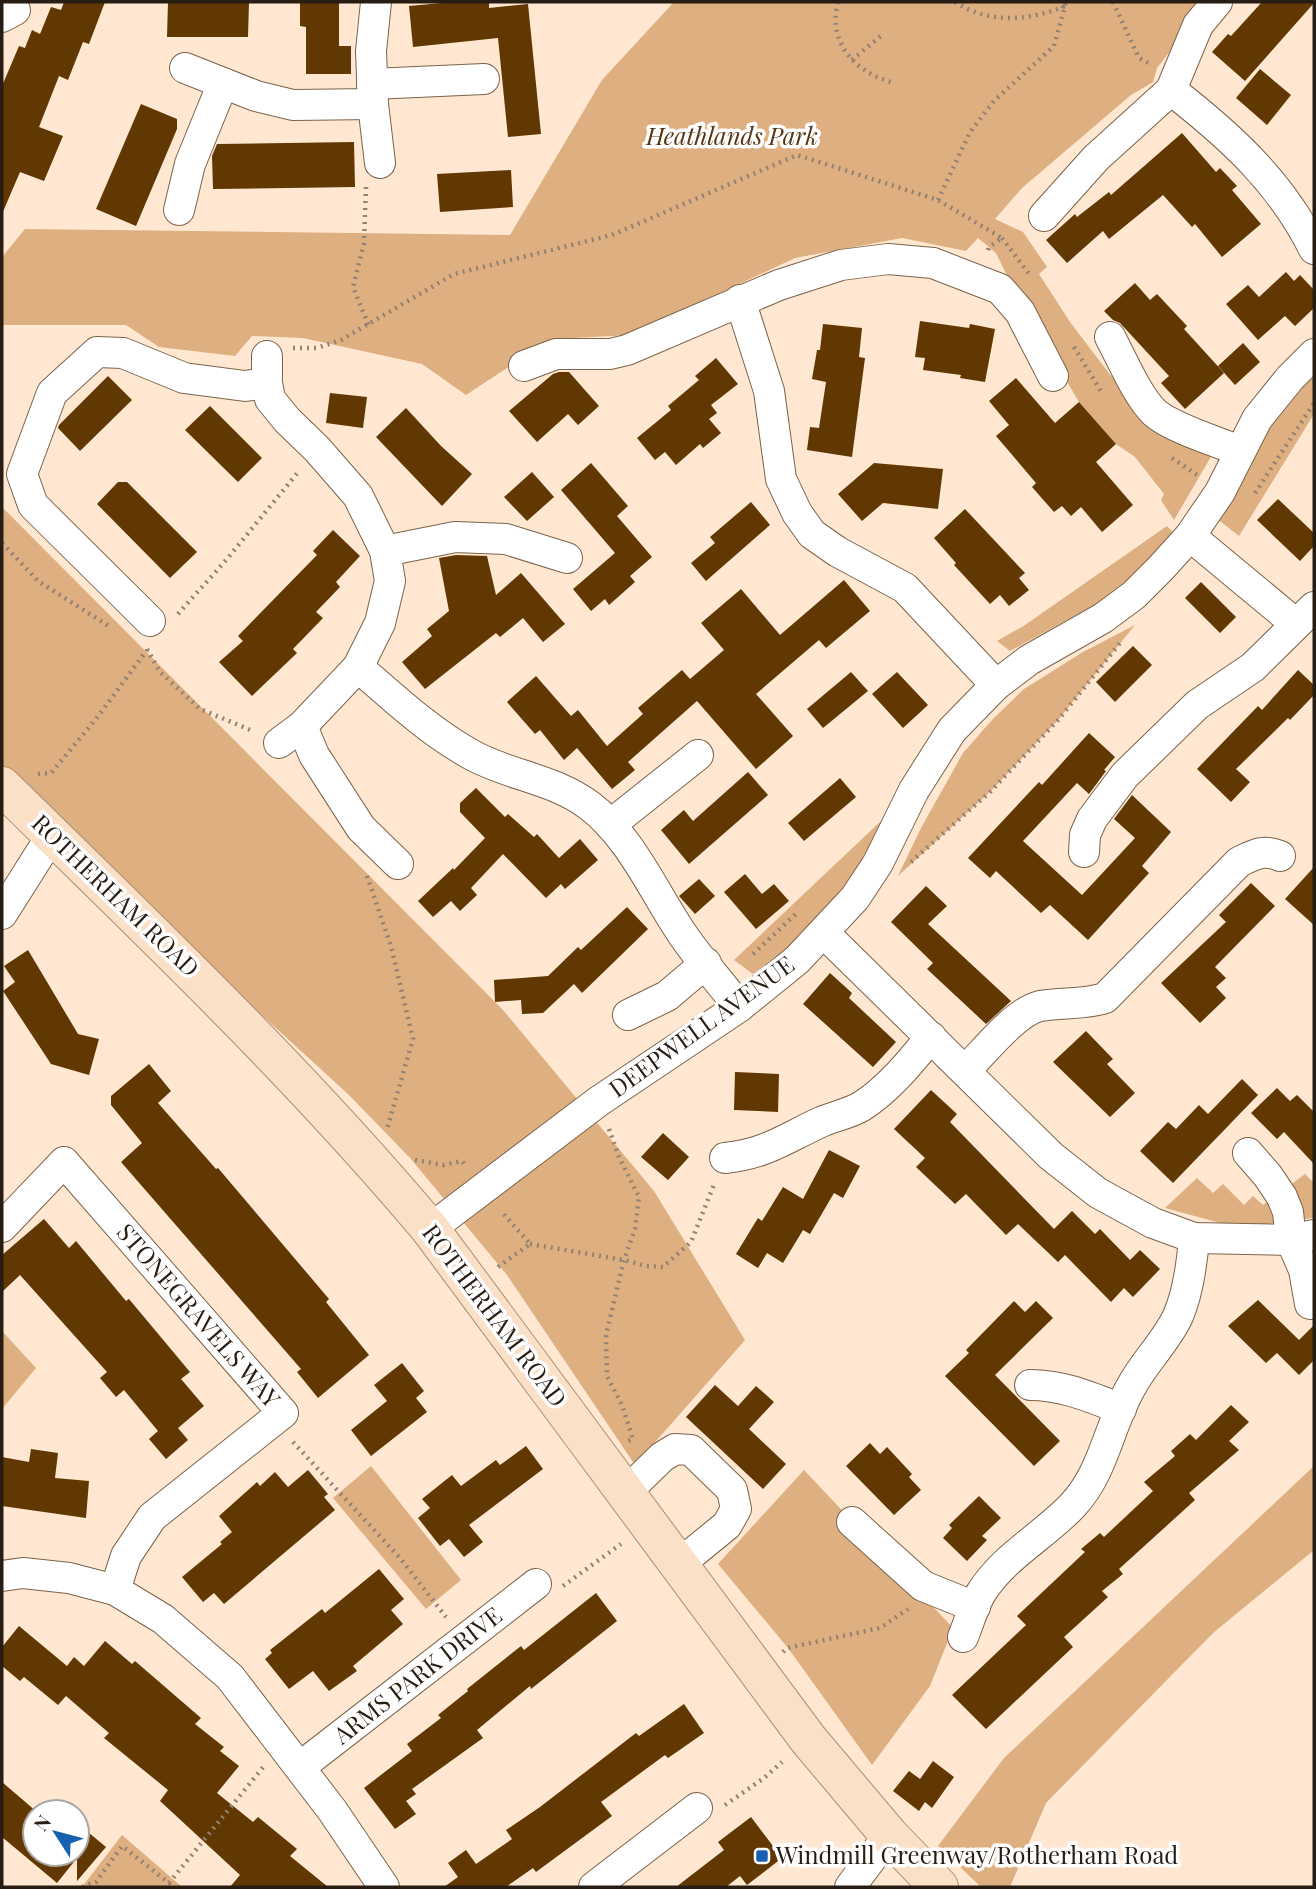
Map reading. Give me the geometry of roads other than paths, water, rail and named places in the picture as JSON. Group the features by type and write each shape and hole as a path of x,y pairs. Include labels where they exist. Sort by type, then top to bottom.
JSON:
{"main road":[{"name":"ROTHERHAM ROAD","path":"2,786 189,968 366,1153 472,1285 808,1739 889,1835 939,1887"}],"street":[{"path":"376,2 371,51 380,163"},
{"path":"1044,216 1096,158 1171,90 1198,25 1217,2"},
{"path":"185,68 256,96 293,105 484,79"},
{"path":"179,210 190,164 223,83"},
{"path":"1171,90 1235,142 1276,186 1311,232"},
{"path":"523,366 556,354 610,354 669,333 740,300 841,265 888,259 933,263 1000,289 1020,312 1053,376"},
{"path":"740,300 769,391 782,479 797,513 812,534 838,552 905,588 996,685"},
{"path":"1110,337 1155,413 1185,429 1240,451"},
{"path":"150,621 33,505 22,474 52,393 97,352 123,353 184,378 245,386 267,370 270,399 358,496 385,551 390,581 380,623 358,667 291,734 314,755 360,828 398,864"},
{"name":"DEEPWELL AVENUE","path":"430,1230 599,1101 738,1007 797,960 855,898 878,863 914,790 952,730 996,685 1029,660 1103,618 1134,595 1190,536 1220,492 1257,419 1272,398 1314,354"},
{"path":"1084,852 1085,835 1092,819 1125,775 1197,705 1253,667 1305,615 1190,536"},
{"path":"385,551 455,537 506,539 567,558"},
{"path":"358,667 427,727 473,756 558,787 590,806 610,825 684,936 738,1007"},
{"path":"610,825 698,755"},
{"path":"2,914 52,835"},
{"path":"965,1070 1026,1010 1042,1006 1089,1003 1105,998 1239,862 1257,852 1270,851 1280,856"},
{"path":"824,933 1051,1156 1098,1193 1153,1223 1194,1238 1303,1237"},
{"path":"628,1015 667,996 706,963"},
{"path":"725,1158 751,1155 787,1141 822,1121 860,1107 881,1092 931,1037"},
{"path":"1248,1153 1268,1176 1303,1237 1304,1270 1310,1304"},
{"name":"STONEGRAVELS WAY","path":"2,1227 64,1162 283,1413 152,1517 126,1556 116,1590"},
{"path":"963,1637 981,1593 1016,1552 1074,1504 1095,1475 1130,1388 1179,1314 1194,1238"},
{"path":"1030,1385 1053,1385 1121,1409"},
{"path":"625,1493 662,1457 675,1449 691,1450 732,1490 736,1509 727,1525 678,1565"},
{"path":"852,1522 923,1586 975,1607"},
{"path":"2,1576 23,1573 69,1578 116,1590 163,1619 230,1677 300,1767 384,1887"},
{"name":"ARMS PARK DRIVE","path":"300,1767 536,1584"},
{"path":"594,1887 697,1808"},
{"path":"850,1887 889,1835"}],"place":[{"name":"Windmill Greenway/Rotherham Road","path":"762,1856"}],"park label":[{"name":"Heathlands Park","path":"732,137"}]}
